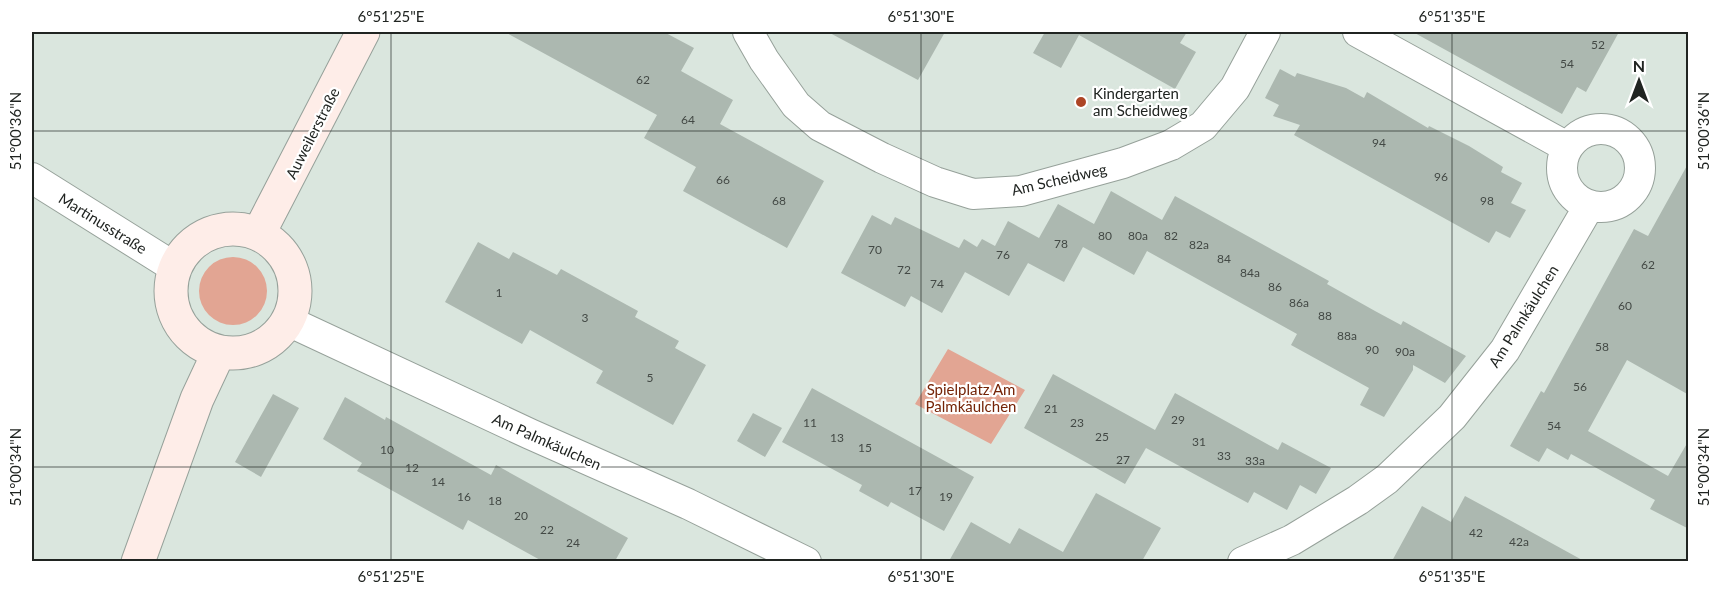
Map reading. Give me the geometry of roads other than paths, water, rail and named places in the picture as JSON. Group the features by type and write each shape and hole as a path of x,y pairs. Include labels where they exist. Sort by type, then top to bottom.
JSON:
{"street":[{"name":"Auweilerstraße","path":"259,234 363,32"},
{"name":"Am Scheidweg","path":"748,32 764,60 796,105 820,126 935,182 973,194 1021,190 1123,163 1171,145 1203,126 1235,88 1265,32"},
{"path":"1358,32 1567,147"},
{"path":"1608,129 1621,134 1635,149 1640,161 1639,177 1634,189 1623,201 1610,206 1588,206 1575,198 1563,181 1561,167 1567,147 1578,136 1590,130 1608,129"},
{"name":"Martinusstraße","path":"32,178 174,267"},
{"name":"Am Palmkäulchen","path":"1243,561 1298,551 1358,500 1387,479 1452,417 1505,350 1588,206"},
{"path":"226,229 259,234 279,249 293,271 296,297 288,321 270,342 246,353 219,352 194,341 177,320 170,294 174,267 195,241 226,229"},
{"name":"Am Palmkäulchen","path":"288,321 530,434 688,504 801,561"},
{"path":"138,561 197,399 219,352"}],"place":[{"name":"Kindergarten am Scheidweg","path":"1081,102"}],"park label":[{"name":"Spielplatz Am Palmkäulchen","path":"971,398"}]}
